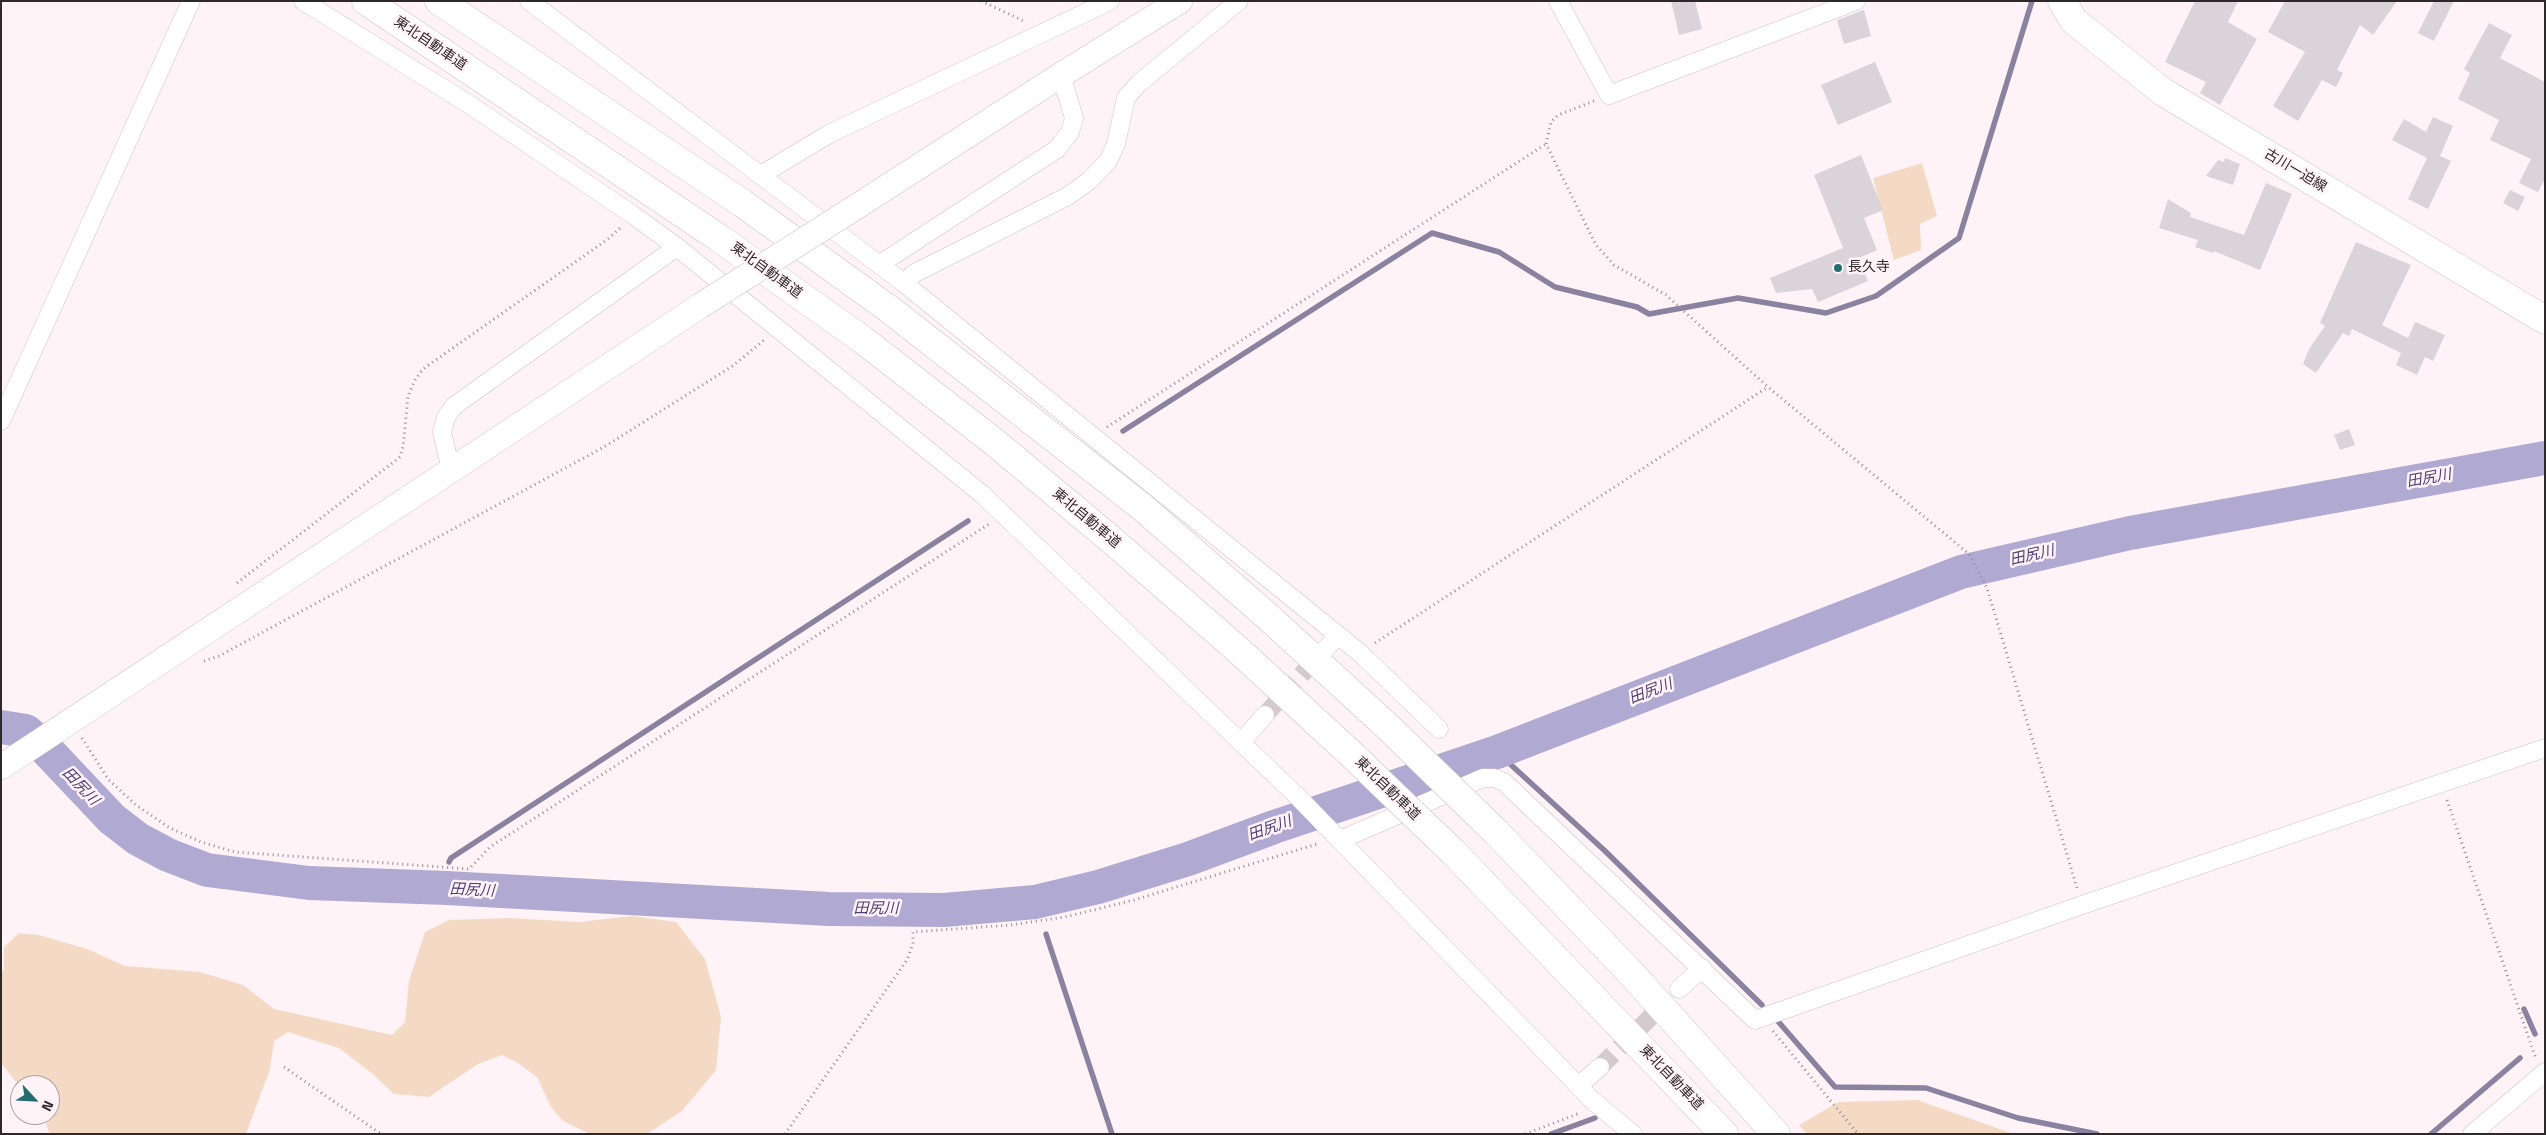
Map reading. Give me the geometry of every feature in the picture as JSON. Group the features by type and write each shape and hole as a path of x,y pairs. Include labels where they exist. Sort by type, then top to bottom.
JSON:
{"main road":[{"name":"東北自動車道","path":"366,1 719,238 863,340 993,441 1236,648 1349,752 1453,852 1724,1134"},
{"path":"439,1 742,204 889,308 1142,507 1266,615 1388,727 1497,833 1629,971 1776,1134"},
{"name":"古川一迫線","path":"2062,1 2074,21 2163,92 2545,320"}],"street":[{"path":"1,421 191,1"},
{"path":"303,1 470,105 677,247 1004,515 1298,797 1578,1086 1633,1134"},
{"path":"529,1 880,264 1360,653 1439,729"},
{"path":"761,175 829,134 1110,1"},
{"path":"1,767 700,306 1180,1"},
{"path":"905,284 913,274 1068,196 1090,180 1108,161 1116,144 1126,98 1138,84 1239,1"},
{"path":"1558,1 1609,95 1856,1"},
{"path":"880,264 1057,149 1070,132 1074,118 1061,75"},
{"path":"451,470 442,432 446,417 454,406 677,247"},
{"path":"1323,652 1338,635"},
{"path":"1241,742 1265,715"},
{"path":"1336,836 1483,778 1494,778 1504,782 1755,1020 2082,905 2545,748"},
{"path":"1679,989 1702,968"},
{"path":"1578,1086 1600,1067"},
{"path":"2472,1134 2545,1072"}],"path":[{"path":"981,1 1047,32"},
{"path":"1609,95 1558,115 1551,122 1546,144 1596,246 1614,265 1666,295 1768,387 1969,554 1987,588 2082,905"},
{"path":"1094,436 1546,144"},
{"path":"232,587 400,457 403,447 408,396 415,380 423,369 608,239 633,215"},
{"path":"201,662 227,651 604,447 734,365 778,328"},
{"path":"1360,653 1768,387"},
{"path":"64,725 108,779 136,805 170,828 202,842 235,852 469,869 490,847 1004,515"},
{"path":"2441,783 2534,1056 2545,1072"},
{"path":"785,1134 907,960 913,944 913,932 1010,925 1064,917 1134,900 1316,844 1336,836"},
{"path":"1762,1017 1858,1134"},
{"path":"284,1067 381,1134"},
{"path":"1525,1134 1578,1115 1593,1101"}],"shaded area":[{"path":"1922,163 1937,216 1920,224 1921,250 1894,260 1873,178"},
{"path":"632,916 676,922 705,959 721,1017 716,1070 682,1111 647,1134 590,1134 563,1121 551,1107 537,1077 518,1063 502,1055 478,1064 429,1097 394,1094 374,1075 339,1048 288,1032 274,1041 270,1069 246,1134 50,1134 46,1125 60,1125 60,1075 10,1075 1,1063 1,973 4,970 4,947 19,933 39,935 87,949 125,966 200,972 243,985 274,1009 392,1035 405,1022 409,981 425,932 449,920 509,918 579,922"},
{"path":"1917,1100 2014,1134 1807,1134 1799,1125 1839,1102"}],"building":[{"path":"1671,1 1695,1 1702,29 1679,35"},
{"path":"2195,1 2238,1 2228,22 2257,39 2220,105 2200,93 2206,82 2165,62"},
{"path":"2285,1 2397,1 2373,35 2360,25 2337,70 2343,73 2336,87 2322,80 2298,121 2273,106 2305,52 2268,32"},
{"path":"2434,1 2454,1 2434,41 2418,33"},
{"path":"1864,10 1871,36 1844,44 1837,20"},
{"path":"2489,23 2512,35 2500,58 2545,82 2545,179 2538,192 2519,183 2531,159 2490,140 2499,120 2458,99 2470,73 2464,69"},
{"path":"1875,62 1892,102 1838,125 1821,85"},
{"path":"2433,117 2453,126 2440,156 2451,161 2428,209 2408,199 2427,158 2392,140 2404,119 2426,132"},
{"path":"1861,155 1883,210 1864,218 1877,250 1859,258 1868,281 1818,302 1812,289 1776,293 1770,278 1843,248 1814,175"},
{"path":"2225,158 2240,164 2233,185 2206,176 2218,160 2224,162"},
{"path":"2266,183 2292,194 2260,270 2214,251 2213,253 2195,247 2198,240 2159,228 2168,199 2191,213 2190,217 2244,235"},
{"path":"2510,190 2525,197 2518,211 2503,203"},
{"path":"2356,242 2411,265 2382,325 2408,338 2415,322 2445,335 2433,361 2425,357 2417,375 2396,365 2401,353 2352,329 2349,336 2343,333 2316,373 2303,364 2309,349 2325,326 2320,323"},
{"path":"2349,429 2355,445 2340,450 2334,435"}],"waterway":[{"path":"1123,431 1432,233 1499,252 1555,287 1637,307 1649,314 1738,298 1826,313 1876,296 1959,238 2032,1"},
{"name":"田尻川","path":"1,727 26,731 43,746 112,819 138,839 168,855 207,870 309,883 447,888 829,909 944,910 1035,902 1098,887 1188,859 1274,827 1497,752 1961,572 2130,533 2545,458"},
{"path":"449,862 451,858 968,521"},
{"path":"1497,752 1604,850 1762,1005"},
{"path":"447,888 448,877"},
{"name":"田尻川","path":"1035,902 1037,906"},
{"path":"1046,934 1112,1134"},
{"path":"2524,1009 2535,1034"},
{"path":"1776,1019 1835,1087 1926,1088 2018,1118 2097,1134"},
{"path":"2431,1134 2520,1058"},
{"path":"1551,1134 1595,1118"}],"tunnel":[{"path":"1265,715 1322,652"},
{"path":"1600,1067 1679,989"}],"place":[{"name":"長久寺","path":"1838,268"}]}
